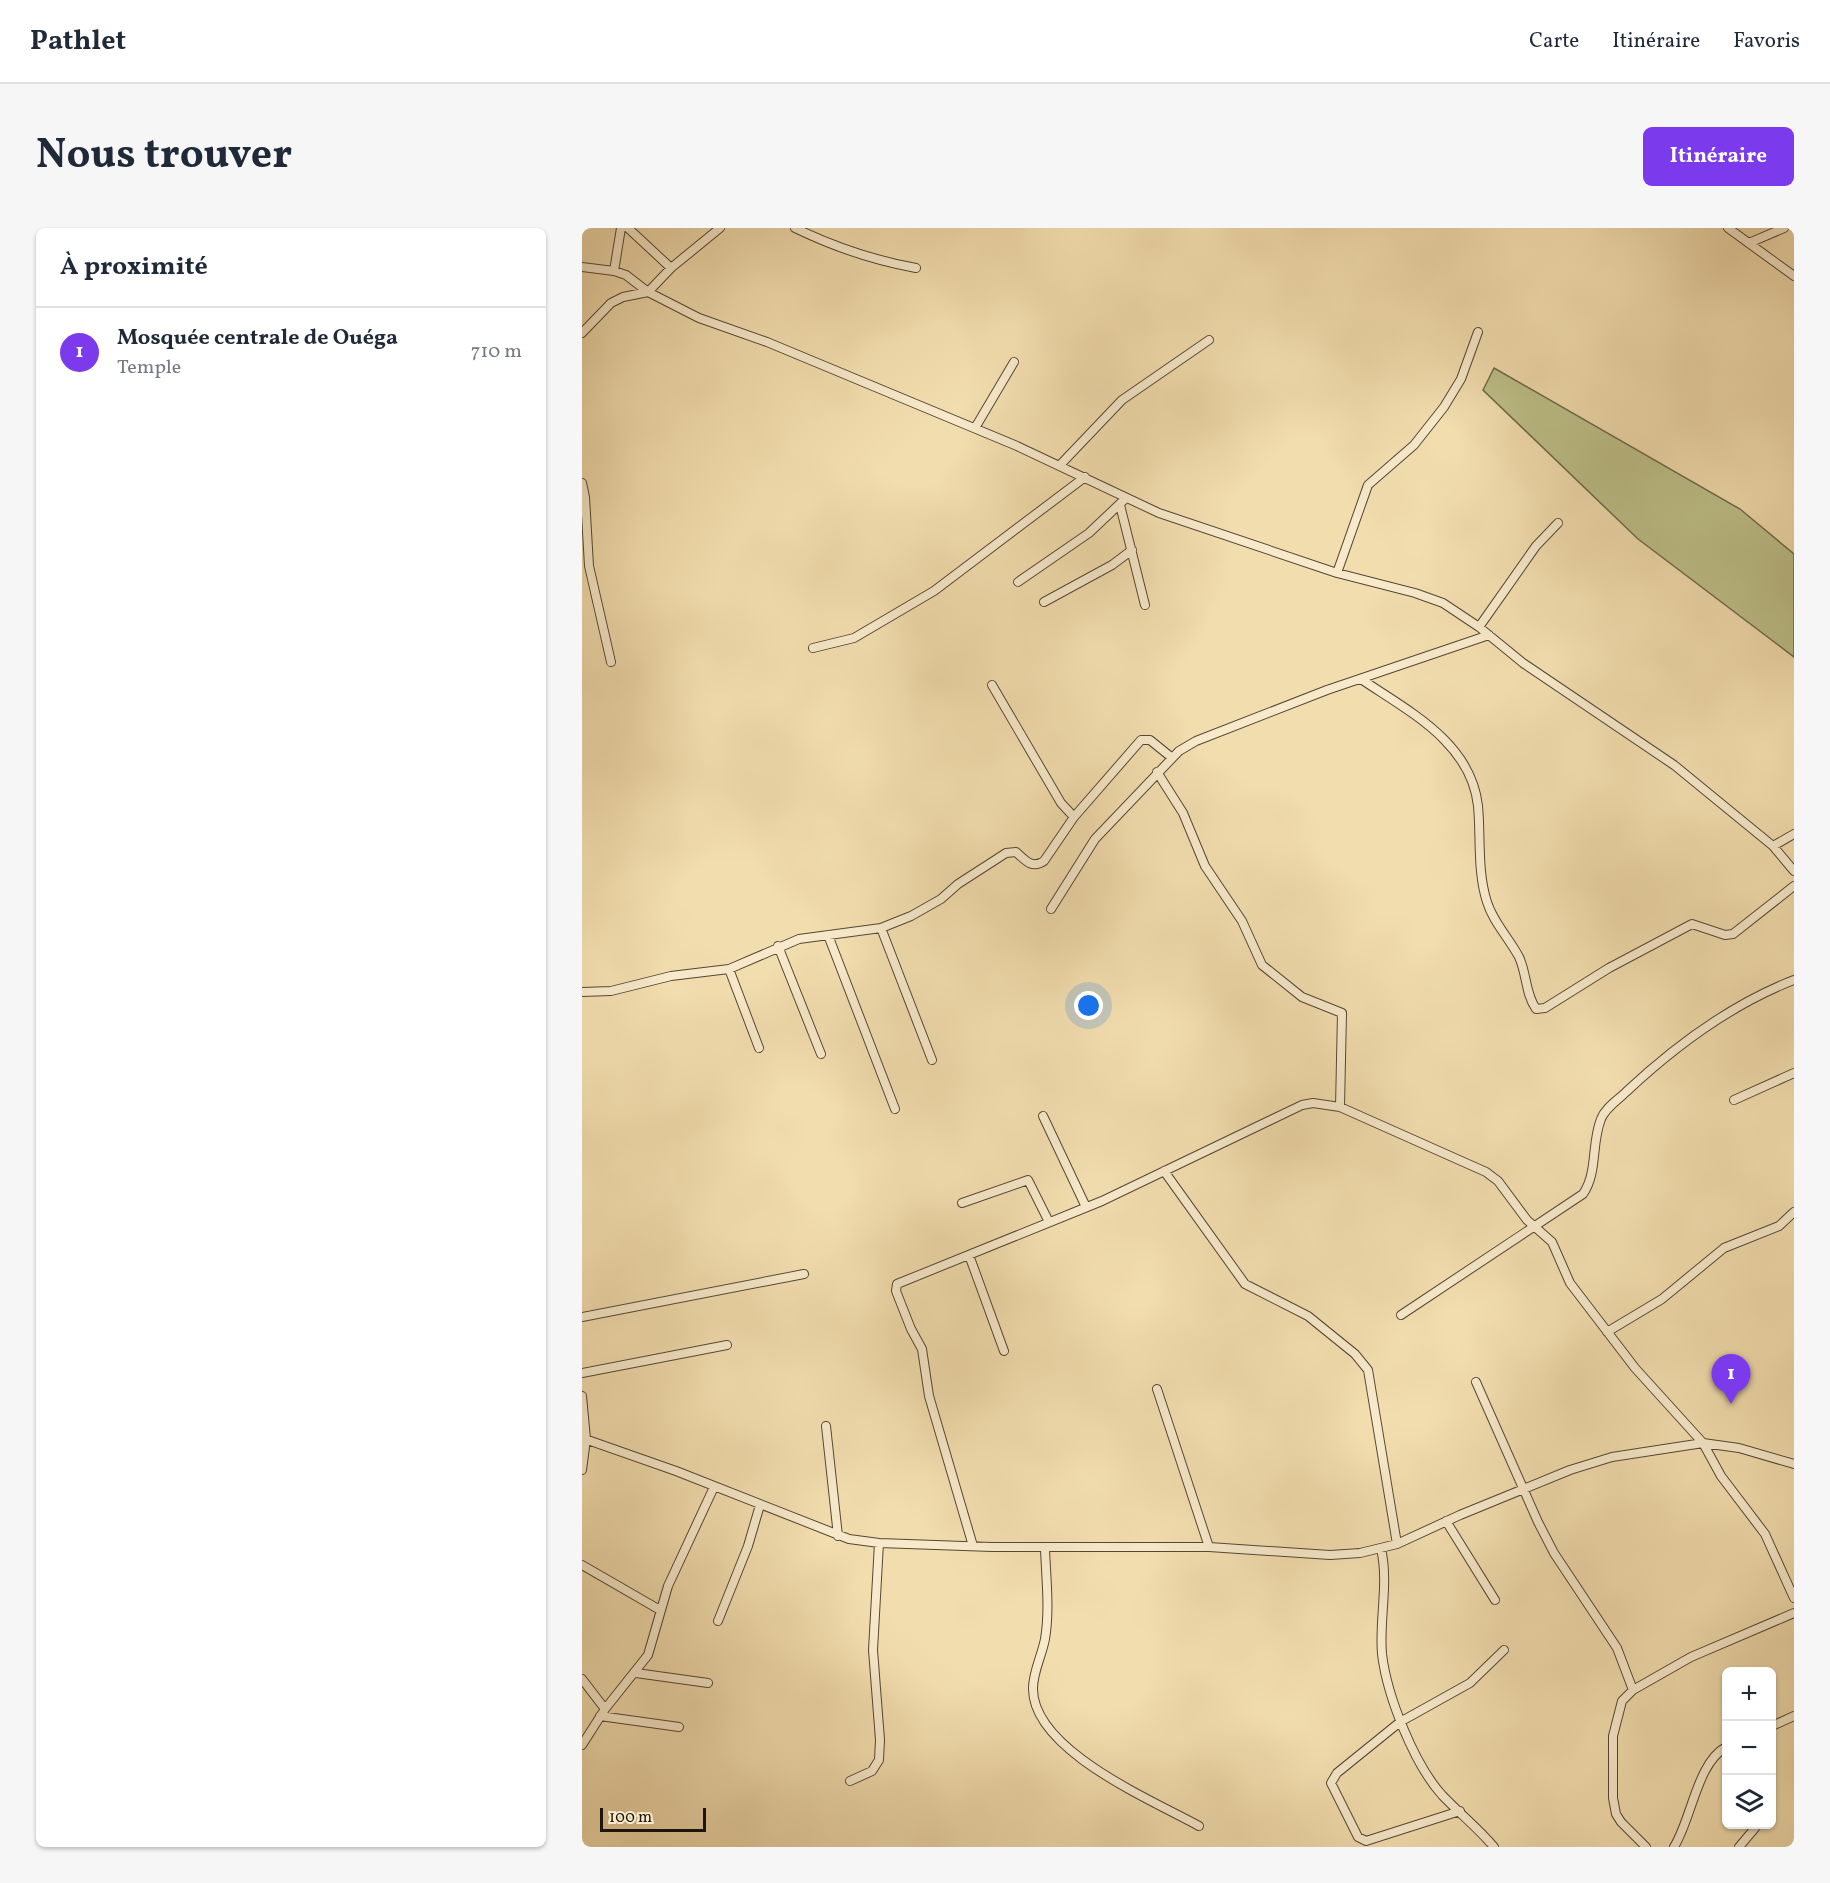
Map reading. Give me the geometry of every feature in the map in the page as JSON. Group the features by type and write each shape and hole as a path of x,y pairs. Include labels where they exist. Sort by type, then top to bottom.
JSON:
{"street":[{"path":"614,271 621,228"},
{"path":"628,228 671,268"},
{"path":"582,333 611,303 623,297 648,292 671,268 720,228"},
{"path":"795,228 843,250 881,262 916,268"},
{"path":"1728,228 1794,276"},
{"path":"1749,243 1784,228"},
{"path":"582,267 626,275 648,292 699,318 767,342 1061,464 1123,502 1337,573 1415,593 1443,603 1479,627 1523,663 1674,765 1773,846 1794,871"},
{"path":"1337,573 1368,485 1414,445 1444,407 1461,379 1478,332"},
{"path":"1061,464 1122,400 1209,340"},
{"path":"975,428 1014,362"},
{"path":"813,648 854,638 934,591 1085,477"},
{"path":"582,483 585,497 589,566 611,662"},
{"path":"1123,502 1145,605"},
{"path":"1018,582 1089,533 1123,502"},
{"path":"1479,627 1536,546 1558,523"},
{"path":"1044,602 1112,565 1132,550"},
{"path":"1051,909 1095,839 1171,757 1196,741 1361,679 1489,635"},
{"path":"1361,679 1428,724 1447,741 1468,774 1478,802 1483,886 1487,903 1518,956 1530,1000 1536,1009 1545,1008 1609,968 1692,924 1725,935 1733,934 1794,886"},
{"path":"992,685 1061,803 1074,817"},
{"path":"582,992 611,990 671,976 729,969 778,946 828,935 881,928 911,916 941,899 958,884 1006,853 1016,852 1031,865 1038,865 1044,861 1074,817 1141,740 1150,740 1171,757"},
{"path":"1157,772 1183,813 1205,866 1242,921 1262,965 1302,997 1342,1013 1340,1107"},
{"path":"1773,846 1794,834"},
{"path":"881,928 932,1060"},
{"path":"828,935 895,1109"},
{"path":"778,946 821,1054"},
{"path":"729,969 759,1048"},
{"path":"1401,1315 1583,1194 1590,1184 1601,1118 1614,1103 1671,1052 1752,999 1794,980"},
{"path":"1734,1100 1794,1073"},
{"path":"973,1546 929,1396 922,1349 896,1291 897,1284 902,1280 1086,1208 1302,1106 1313,1103 1340,1107 1486,1172 1498,1181 1527,1220 1552,1242 1562,1270 1635,1368 1703,1443 1721,1476 1766,1534 1791,1585 1794,1598"},
{"path":"1043,1116 1086,1208"},
{"path":"1164,1171 1245,1284 1308,1316 1355,1354 1368,1370 1397,1544"},
{"path":"962,1203 1028,1180 1050,1222"},
{"path":"1607,1332 1662,1299 1724,1248 1779,1226 1794,1212"},
{"path":"969,1255 1004,1352"},
{"path":"582,1317 804,1274"},
{"path":"582,1373 727,1345"},
{"path":"1476,1382 1521,1490 1554,1553 1617,1648 1633,1690"},
{"path":"1157,1389 1209,1547"},
{"path":"582,1396 584,1439 582,1470"},
{"path":"826,1426 838,1536"},
{"path":"584,1439 636,1455 838,1536 879,1543 1045,1548 1209,1547 1330,1555 1381,1550 1570,1470 1612,1457 1703,1443 1739,1448 1794,1464"},
{"path":"582,1745 605,1709 636,1673 654,1643 660,1610 668,1586 714,1487"},
{"path":"718,1621 748,1546 760,1505"},
{"path":"1446,1521 1495,1600"},
{"path":"850,1781 872,1771 879,1760 880,1740 873,1642 879,1543"},
{"path":"1045,1548 1048,1615 1044,1643 1033,1686 1034,1703 1043,1721 1062,1745 1082,1761 1199,1826"},
{"path":"1381,1550 1385,1566 1381,1630 1383,1655 1388,1683 1400,1722 1434,1783 1494,1847"},
{"path":"582,1565 660,1610"},
{"path":"1646,1847 1621,1822 1616,1814 1613,1798 1613,1736 1622,1701 1633,1690 1705,1650 1794,1613"},
{"path":"1460,1811 1366,1841 1358,1837 1334,1794 1332,1779 1400,1722 1470,1683 1504,1650"},
{"path":"636,1673 708,1683"},
{"path":"582,1679 605,1709"},
{"path":"600,1716 679,1727"},
{"path":"1776,1724 1794,1716"},
{"path":"1674,1847 1687,1822 1709,1763 1722,1751"},
{"path":"1739,1847 1754,1829"}],"green space":[{"path":"1494,368 1740,509 1794,554 1794,657 1638,539 1483,390"}],"place":[{"name":"Mosquée centrale de Ouéga","path":"1731,1404"}]}
